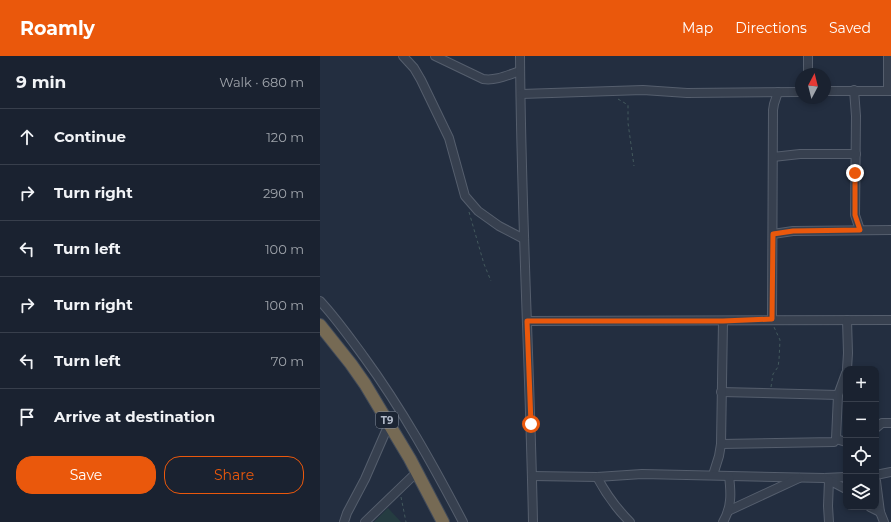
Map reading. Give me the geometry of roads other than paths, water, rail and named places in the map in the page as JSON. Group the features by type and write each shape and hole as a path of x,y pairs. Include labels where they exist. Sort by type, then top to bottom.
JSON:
{"highway":[{"name":"T9","path":"320,325 351,364 389,424 417,472 443,522"}],"street":[{"path":"403,56 414,68 421,80 449,138 465,196 478,211 499,226 524,239"},
{"path":"435,56 483,80 490,80 520,71"},
{"path":"808,56 808,68"},
{"path":"831,91 889,91 888,56"},
{"path":"521,57 520,71 524,239 533,522"},
{"path":"521,94 643,90 687,93 795,92"},
{"path":"854,90 856,116 855,215 860,230"},
{"path":"764,92 774,104"},
{"path":"771,319 773,234 772,157 774,104 778,92"},
{"path":"772,157 800,154 856,154"},
{"path":"773,234 793,231 891,230"},
{"path":"320,301 352,340 386,387 428,456 463,522"},
{"path":"527,321 723,321 771,319 891,320"},
{"path":"847,320 847,366"},
{"path":"713,476 721,444 723,321"},
{"path":"721,444 834,442 840,440 838,395 843,381"},
{"path":"721,392 838,395"},
{"path":"879,426 882,423 891,423"},
{"path":"344,522 389,424"},
{"path":"365,522 417,472"},
{"path":"879,474 891,472"},
{"path":"532,476 597,477 642,474 801,477 826,479 843,477"},
{"path":"723,522 728,511 731,492 729,476"},
{"path":"597,477 614,505 630,522"},
{"path":"728,511 801,477"},
{"path":"826,479 843,488"},
{"path":"826,479 829,522"},
{"path":"879,504 884,522"},
{"path":"876,510 880,512"}]}
